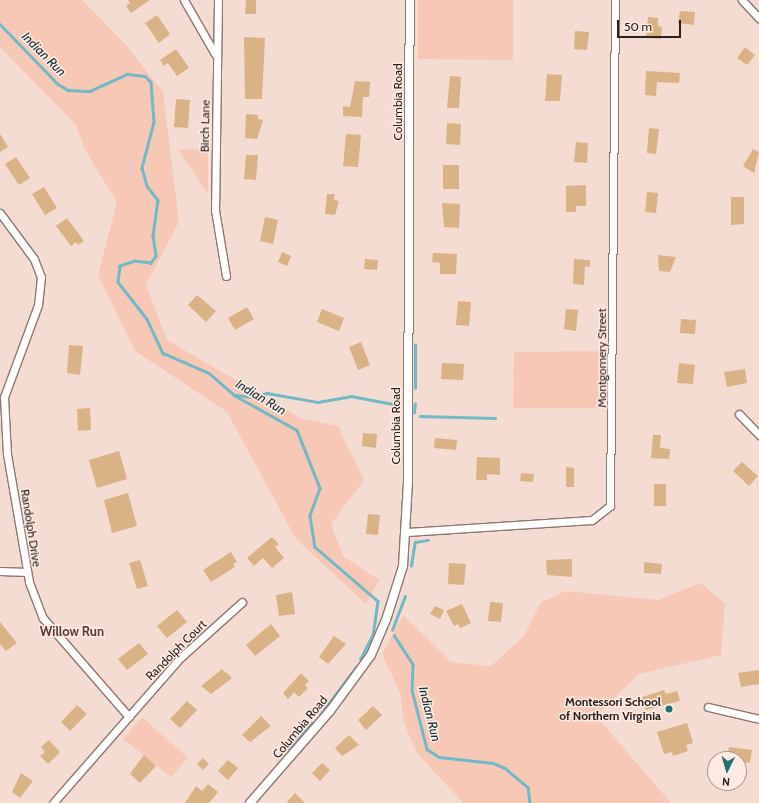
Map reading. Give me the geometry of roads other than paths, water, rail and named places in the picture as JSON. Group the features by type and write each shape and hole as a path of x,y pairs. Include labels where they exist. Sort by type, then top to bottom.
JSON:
{"street":[{"path":"184,0 217,59"},
{"name":"Birch Lane","path":"218,0 215,210 226,276"},
{"name":"Columbia Road","path":"250,803 334,706 371,655 397,589 407,532 410,0"},
{"name":"Montgomery Street","path":"407,532 592,520 610,506 615,0"},
{"path":"742,0 759,18"},
{"name":"Randolph Drive","path":"0,213 34,259 42,286 3,388 7,454 27,572 43,618 128,717"},
{"path":"739,414 759,435"},
{"path":"0,571 27,572"},
{"name":"Randolph Court","path":"128,717 181,657 242,602"},
{"path":"708,707 759,718"},
{"path":"53,803 128,717"}],"waterway":[{"name":"Indian Run","path":"0,24 58,84 68,90 90,91 127,74 145,76 151,82 154,122 142,168 147,186 158,200 153,236 156,256 151,263 135,261 120,266 118,282 147,319 163,353 209,373 234,395 297,430 320,488 310,516 315,547 378,601 373,635 361,659"},
{"path":"415,345 415,388"},
{"path":"236,395 253,397 267,393 318,402 351,396 398,405"},
{"path":"414,413 415,404"},
{"path":"420,416 495,418"},
{"path":"411,566 415,542 428,540"},
{"path":"392,630 405,596"},
{"name":"Indian Run","path":"394,635 413,664 412,690 427,749 439,757 493,763 505,768 528,787 530,803"},
{"path":"320,715 356,667"},
{"path":"289,749 312,723"}],"place":[{"name":"Montessori School of Northern Virginia","path":"669,709"}],"district":[{"name":"Willow Run","path":"72,631"}]}
